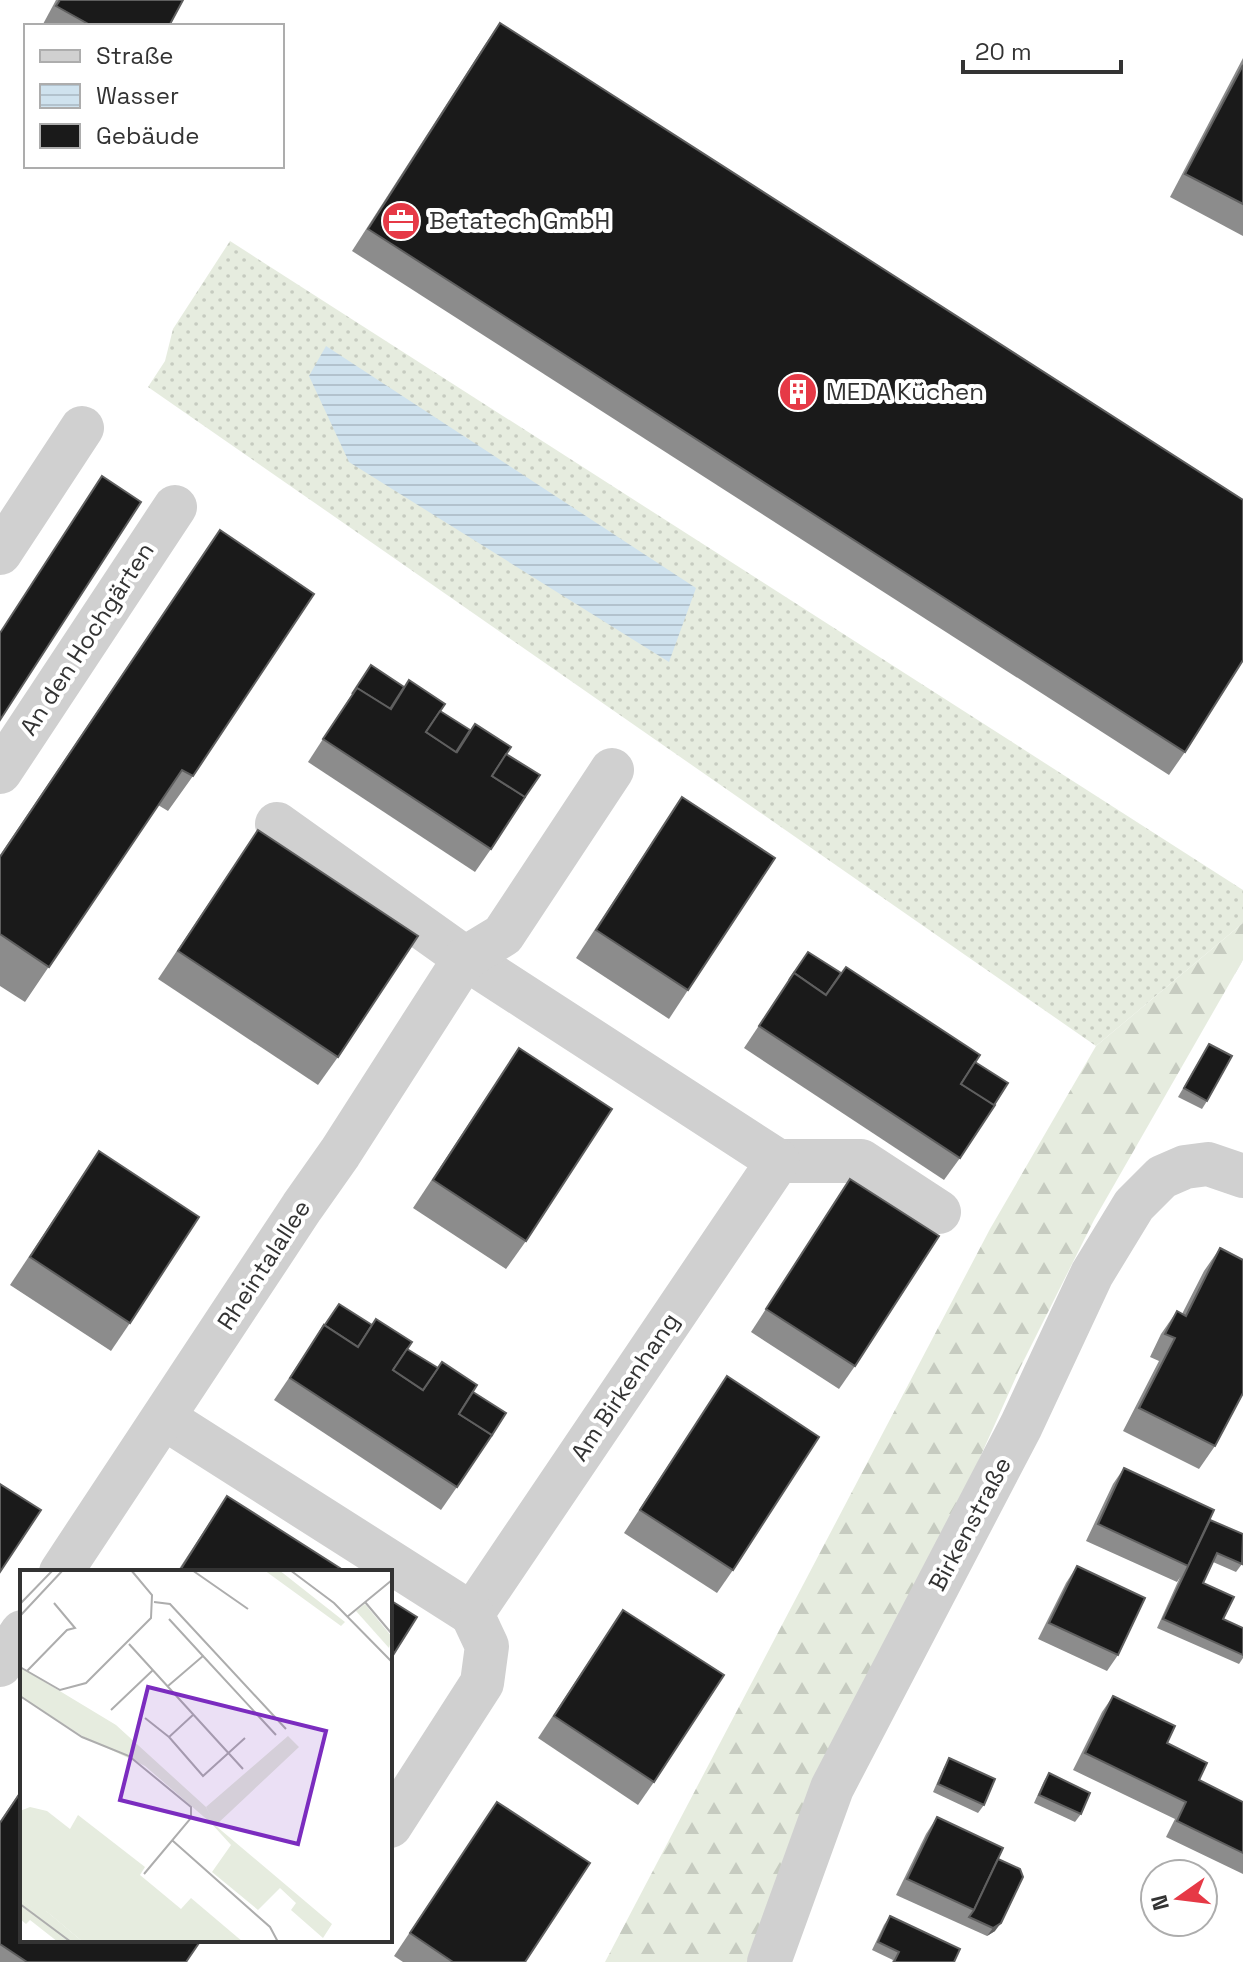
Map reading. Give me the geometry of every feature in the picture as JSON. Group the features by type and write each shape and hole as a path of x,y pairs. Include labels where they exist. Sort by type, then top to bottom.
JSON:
{"street":[{"path":"0,553 82,428"},
{"name":"An den Hochgärten","path":"0,772 175,507"},
{"name":"Rheintalallee","path":"62,1570 340,1153 465,958 503,935 612,770"},
{"path":"277,824 465,958 778,1161 861,1161 939,1212"},
{"name":"Am Birkenhang","path":"472,1614 778,1161"},
{"name":"Birkenstraße","path":"769,1962 832,1788 1021,1426 1092,1274 1134,1205 1162,1177 1185,1167 1208,1164 1243,1176"},
{"path":"164,1418 472,1614 487,1646 482,1683 392,1823"},
{"path":"0,1665 20,1635"}],"green space":[{"path":"230,241 1243,890 1243,923 1096,1046 148,387 165,361 173,329"},
{"path":"1243,923 1243,960 1094,1220 1020,1368 832,1788 766,1962 605,1962 990,1229 1096,1046"}],"water":[{"path":"326,346 696,588 669,662 349,462 309,376"}],"building":[{"path":"60,0 183,0 170,24 88,24 56,6"},
{"name":"MEDA Küchen","path":"500,23 1243,500 1243,660 1185,752 368,229"},
{"path":"1243,65 1243,204 1185,174"},
{"path":"102,476 141,502 0,720 0,633"},
{"path":"220,530 314,594 193,776 182,770 49,967 0,934 0,857"},
{"path":"371,665 404,687 390,709 357,688 352,694"},
{"path":"409,680 445,704 426,732 457,752 475,724 511,747 492,776 525,797 491,849 323,739 357,688 391,709"},
{"path":"440,711 470,730 456,752 426,732"},
{"path":"506,754 540,775 525,797 492,776"},
{"path":"682,797 775,858 688,990 596,930"},
{"path":"258,830 418,936 338,1057 178,951"},
{"path":"808,952 841,973 826,995 794,973 789,980"},
{"path":"846,967 980,1055 961,1084 995,1105 960,1158 759,1026 794,973 826,995"},
{"path":"1209,1044 1232,1056 1207,1101 1184,1088"},
{"path":"519,1048 612,1109 526,1241 433,1180"},
{"path":"975,1062 1008,1083 994,1105 961,1084"},
{"path":"99,1151 199,1217 130,1323 30,1257"},
{"path":"850,1179 939,1236 855,1366 766,1309"},
{"path":"1220,1248 1243,1260 1243,1393 1215,1446 1139,1408 1175,1338 1165,1334 1177,1311 1186,1316"},
{"path":"339,1304 372,1325 358,1347 325,1325"},
{"path":"376,1319 412,1342 393,1370 423,1390 442,1362 477,1385 459,1414 492,1435 457,1487 290,1378 324,1325 358,1347"},
{"path":"407,1349 438,1368 423,1390 393,1370"},
{"path":"727,1376 819,1437 733,1570 640,1510"},
{"path":"473,1392 506,1413 492,1435 459,1414"},
{"path":"1124,1468 1214,1510 1188,1566 1098,1524"},
{"path":"0,1484 41,1510 0,1572"},
{"path":"227,1496 343,1570 180,1570"},
{"path":"1210,1520 1243,1534 1242,1564 1217,1553 1203,1583 1234,1597 1223,1619 1243,1628 1243,1655 1163,1619"},
{"path":"1077,1566 1145,1598 1118,1655 1049,1623"},
{"path":"392,1601 417,1617 392,1657"},
{"path":"623,1610 724,1675 654,1782 554,1716"},
{"path":"1113,1696 1175,1726 1167,1743 1207,1763 1199,1780 1243,1802 1243,1853 1177,1821 1186,1802 1085,1753"},
{"path":"949,1758 995,1779 984,1805 938,1784"},
{"path":"1049,1773 1090,1793 1081,1814 1039,1795"},
{"path":"20,1793 20,1942 200,1942 186,1962 27,1962 0,1944 0,1823"},
{"path":"497,1802 590,1863 525,1962 453,1962 410,1933"},
{"path":"937,1817 1003,1848 974,1910 907,1879"},
{"path":"998,1859 1020,1869 1023,1877 1001,1923 993,1928 969,1917"},
{"path":"890,1916 960,1949 954,1962 894,1962 899,1952 878,1942"}],"place":[{"name":"Betatech GmbH","path":"401,221"},
{"name":"MEDA Küchen","path":"798,392"}]}
